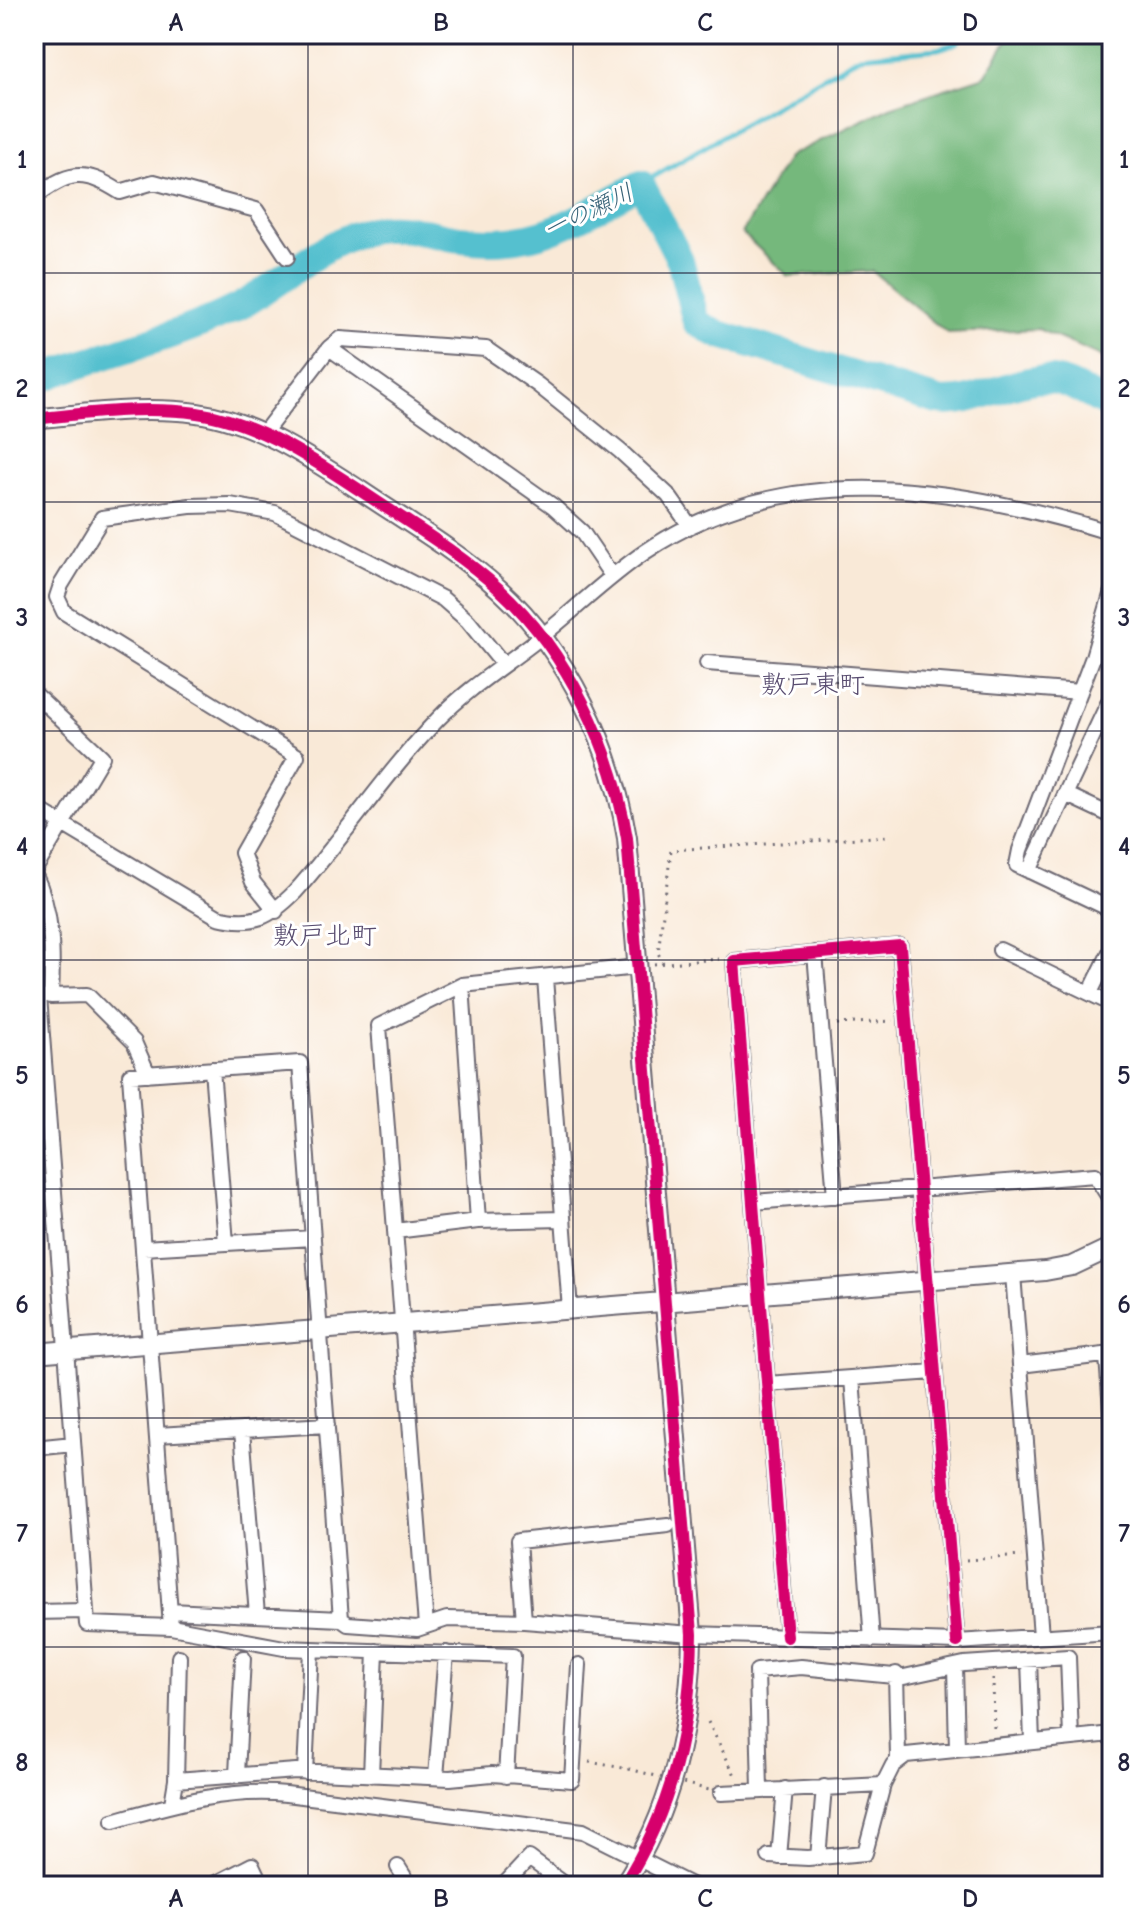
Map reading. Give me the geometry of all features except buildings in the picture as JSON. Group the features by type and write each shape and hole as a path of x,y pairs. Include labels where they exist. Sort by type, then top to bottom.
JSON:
{"street":[{"path":"34,197 65,176 95,177 120,192 154,182 256,210 287,257"},
{"path":"263,434 329,348 340,339 486,349 538,385 620,451 668,495 690,526"},
{"path":"329,348 553,506 582,532 612,576"},
{"path":"34,419 180,412 225,419 263,434 325,467 458,555 500,590 542,636 587,710 620,795 627,838 692,1634 690,1695 669,1794 641,1857 623,1886"},
{"path":"34,807 218,917 238,922 259,921 276,911 332,851 438,719 612,576 646,551 690,526 755,501 796,491 838,487 923,491 1112,533"},
{"path":"276,911 253,882 242,853 297,756 64,612 57,597 61,585 102,518 190,506 230,505 275,513 443,599 468,621 503,664"},
{"path":"1112,591 1080,692 1017,865 1112,910"},
{"path":"707,663 1080,692"},
{"path":"34,693 102,757 34,872 44,893 49,919 53,957 51,996 87,995 134,1042 148,1074"},
{"path":"1029,871 1065,794 1107,720 1112,695"},
{"path":"1065,794 1112,816"},
{"path":"787,1637 734,961 900,946 957,1642"},
{"path":"1090,993 1112,948"},
{"path":"1000,950 1112,1004"},
{"path":"815,953 835,1196"},
{"path":"426,1626 379,1026 462,985 628,968"},
{"path":"545,978 570,1310"},
{"path":"462,985 478,1221"},
{"path":"34,996 39,996 87,1624 257,1615 341,1619 348,1624 417,1629 447,1619 524,1621 692,1634 957,1642 1112,1632"},
{"path":"170,1619 130,1075 300,1063 341,1619"},
{"path":"212,1069 226,1243"},
{"path":"753,1202 1095,1175 1112,1202"},
{"path":"395,1231 478,1221 563,1219"},
{"path":"143,1248 313,1238"},
{"path":"34,1353 1013,1274 1072,1266 1112,1247"},
{"path":"1013,1274 1041,1636"},
{"path":"1020,1365 1109,1356 1112,1424"},
{"path":"767,1384 934,1372"},
{"path":"852,1378 872,1640"},
{"path":"157,1435 327,1425"},
{"path":"242,1430 257,1615"},
{"path":"34,1448 73,1444"},
{"path":"524,1621 518,1541 668,1525"},
{"path":"34,1612 86,1611"},
{"path":"170,1619 311,1650 513,1656 506,1776"},
{"path":"305,1772 311,1650"},
{"path":"371,1775 376,1651"},
{"path":"436,1777 446,1653"},
{"path":"172,1804 176,1780 179,1657"},
{"path":"760,1790 757,1671 801,1667 904,1677 955,1666 1068,1657 1071,1738"},
{"path":"237,1774 243,1658"},
{"path":"1029,1660 1032,1742"},
{"path":"176,1780 305,1772 572,1780 579,1665"},
{"path":"955,1666 957,1750"},
{"path":"785,1789 774,1856 818,1858 865,1853 883,1785 898,1758 896,1674"},
{"path":"898,1758 1112,1734"},
{"path":"721,1793 883,1785"},
{"path":"818,1858 824,1787"},
{"path":"113,1821 172,1804 254,1791 286,1794 552,1824 583,1831 641,1857 693,1886"},
{"path":"503,1886 529,1858 567,1886"},
{"path":"211,1886 252,1865 262,1886"},
{"path":"398,1867 410,1886"}],"path":[{"path":"663,963 658,953 671,850 890,836"},
{"path":"648,966 726,958 734,961"},
{"path":"821,1025 906,1020"},
{"path":"950,1561 1035,1555"},
{"path":"992,1663 995,1746"},
{"path":"708,1722 743,1790"},
{"path":"573,1760 629,1769 721,1793"}],"green space":[{"path":"1011,34 1112,34 1112,361 1038,329 947,333 872,271 788,276 742,233 789,156 890,107 985,76"}],"waterway":[{"path":"641,184 860,56 938,49 957,43 964,34"},
{"name":"一の瀬川","path":"34,382 185,330 234,309 337,242 356,234 397,228 460,239 512,240 555,229 641,184 680,260 696,322 715,333 938,401 969,399 1015,384 1046,380 1067,384 1112,407"}],"cycle path":[{"path":"34,419 137,410 197,413 241,424 303,454 432,537 499,589 524,614 566,671 598,736 620,804 627,838 692,1634 688,1701 676,1765 655,1827 623,1886"},
{"path":"787,1637 734,961 900,946 957,1642"}],"district":[{"name":"敷戸東町","path":"813,685"},
{"name":"敷戸北町","path":"325,936"}]}
